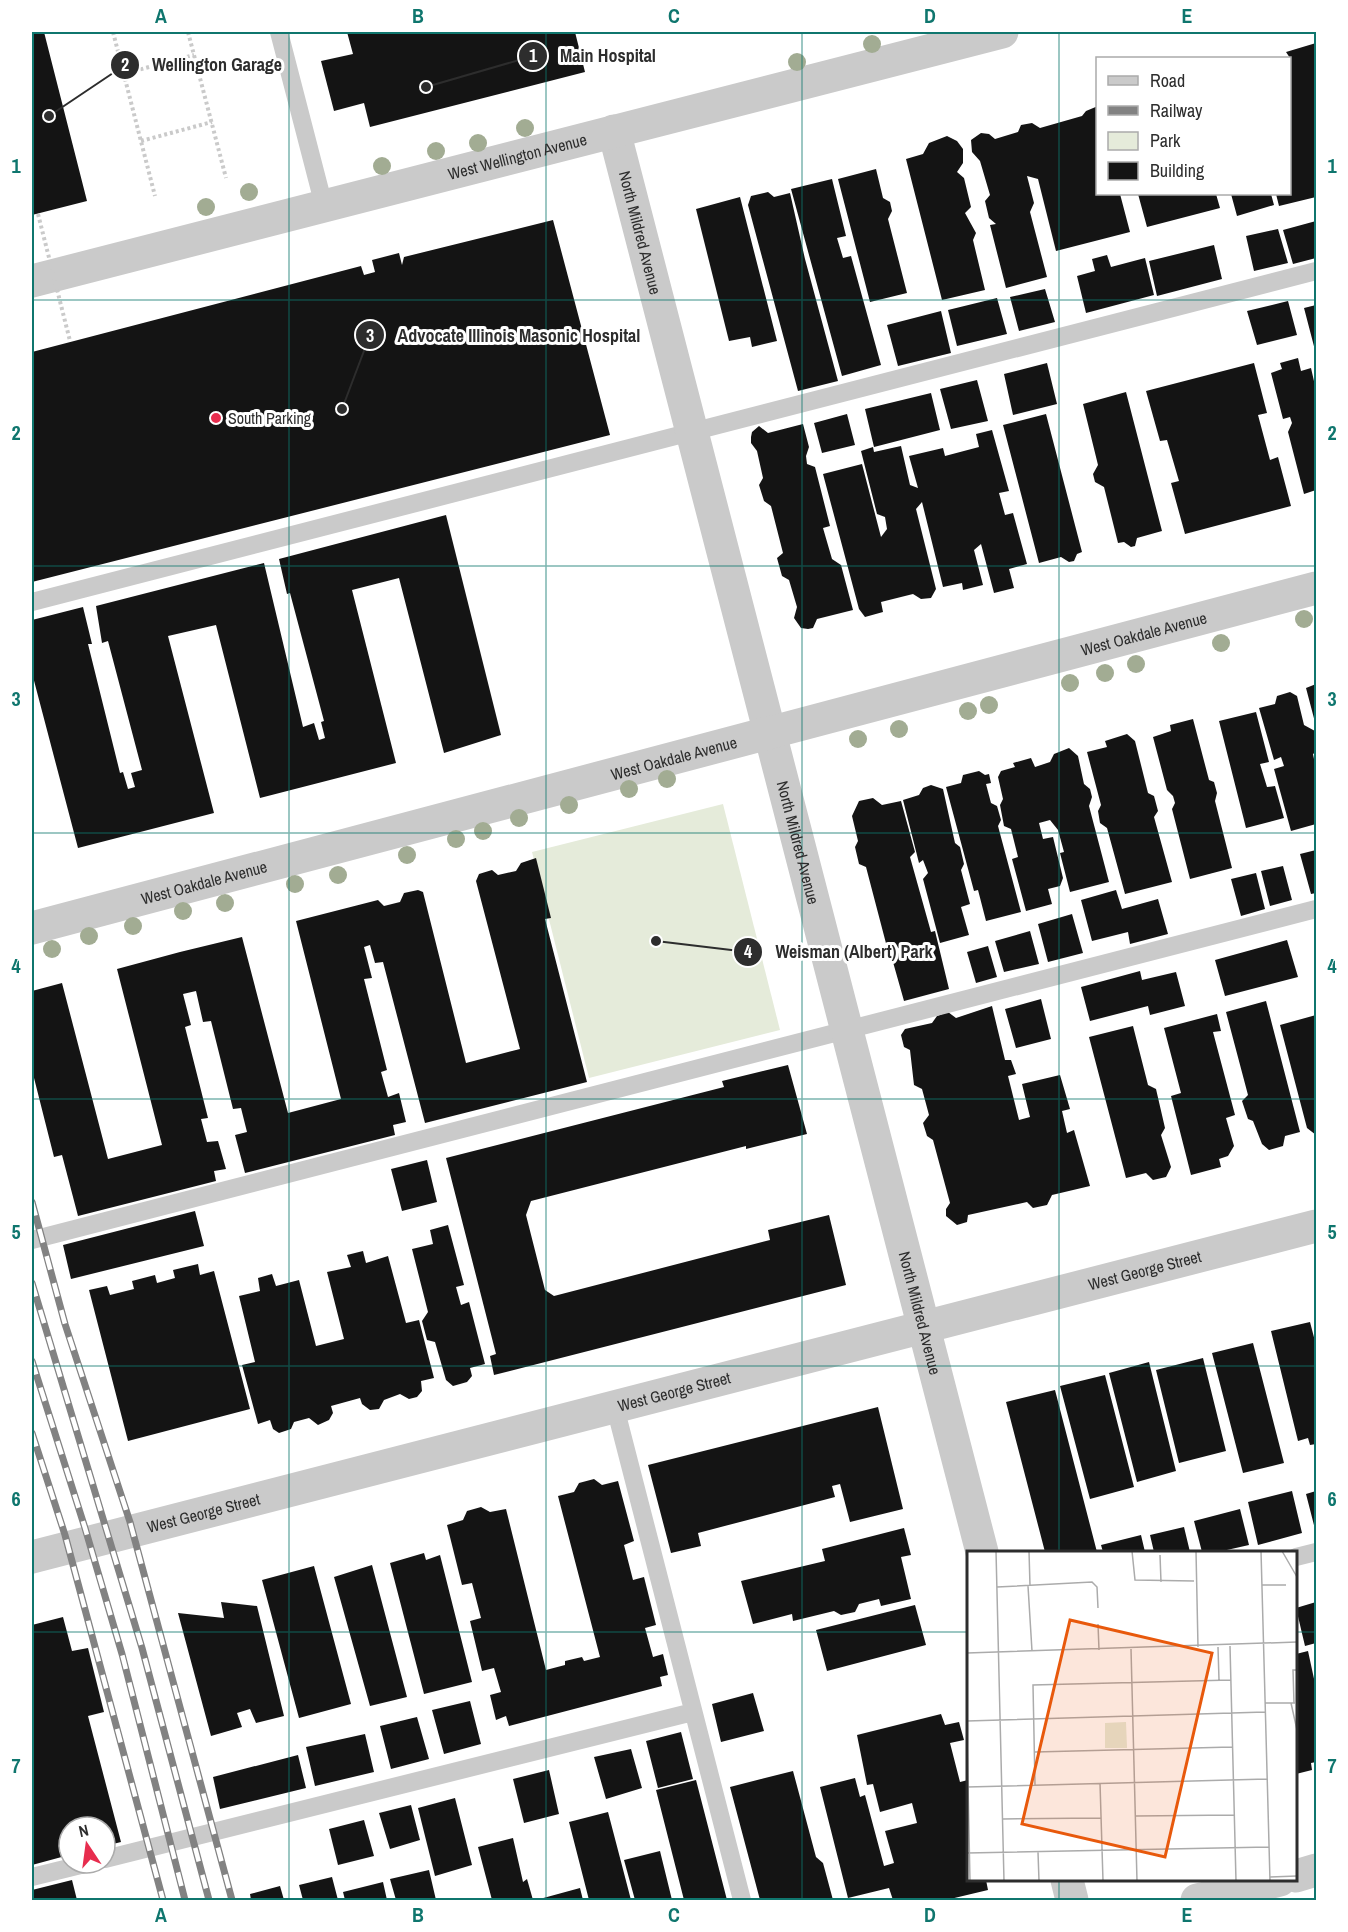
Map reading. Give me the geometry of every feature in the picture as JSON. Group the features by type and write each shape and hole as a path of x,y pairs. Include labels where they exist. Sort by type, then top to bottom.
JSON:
{"street":[{"name":"West Wellington Avenue","path":"32,281 1002,32"},
{"name":"North Mildred Avenue","path":"614,131 982,1551"},
{"name":"West Oakdale Avenue","path":"32,927 1317,588"},
{"name":"West George Street","path":"32,1552 615,1407 1317,1226"},
{"path":"1297,1876 1317,1870"},
{"path":"1066,1881 1072,1900"},
{"path":"1197,1900 1276,1881"}],"lane":[{"path":"279,32 324,206"},
{"path":"32,602 1317,271"},
{"path":"32,1240 1317,909"},
{"path":"615,1407 742,1900"},
{"path":"1297,1557 1317,1552"},
{"path":"117,1856 693,1712"},
{"path":"32,1877 57,1871"}],"path":[{"path":"113,32 155,196"},
{"path":"188,32 226,178"},
{"path":"123,74 194,55"},
{"path":"141,141 212,122"},
{"path":"38,214 70,341"}],"green space":[{"path":"723,804 780,1030 589,1078 532,852"}],"building":[{"path":"32,32 44,32 87,201 32,215"},
{"path":"347,32 575,32 585,72 370,127 364,103 334,111 321,61 353,54"},
{"path":"1316,43 1316,197 1279,206 1276,195 1291,195 1291,57 1286,52"},
{"path":"1096,107 1096,195 1120,195 1130,232 1056,251 1038,179 1027,176 1034,203 1030,212 1047,277 1006,288 990,225 996,224 989,218 985,201 990,195 980,161 972,152 971,140 981,133 989,134 995,139 1018,132 1021,125 1032,123 1040,128 1082,116 1086,111"},
{"path":"947,136 957,141 963,149 963,163 957,172 964,178 971,207 965,213 976,233 973,240 985,290 942,300 906,159 923,154 929,143"},
{"path":"876,169 883,198 890,202 892,211 888,219 907,293 870,302 838,179"},
{"path":"832,179 846,236 837,238 843,258 851,256 881,365 842,376 791,189"},
{"path":"768,192 774,197 790,193 838,381 798,391 748,205 751,196"},
{"path":"1138,195 1216,195 1220,208 1147,227"},
{"path":"1231,195 1271,195 1274,205 1237,216"},
{"path":"740,197 777,341 752,347 750,337 729,341 696,209"},
{"name":"South Parking","path":"553,220 610,435 32,582 32,352 361,266 364,275 375,272 372,260 399,253 402,265 404,257"},
{"path":"1316,221 1316,258 1293,264 1283,230"},
{"path":"1278,229 1288,263 1254,271 1246,236"},
{"path":"1214,245 1222,279 1157,296 1149,261"},
{"path":"1107,255 1111,267 1145,258 1154,295 1086,313 1077,276 1095,271 1092,259"},
{"path":"1045,289 1055,322 1019,331 1010,297"},
{"path":"997,298 1007,334 957,346 948,310"},
{"path":"1288,301 1297,335 1257,345 1247,311"},
{"path":"1316,305 1316,354 1304,308"},
{"path":"941,311 951,353 898,366 887,325"},
{"path":"1298,358 1301,371 1311,368 1316,390 1316,490 1304,494 1288,432 1292,423 1290,417 1283,419 1271,373 1282,369 1280,363"},
{"path":"1047,363 1057,404 1013,415 1004,374"},
{"path":"1254,363 1267,413 1258,415 1270,460 1278,457 1291,506 1185,534 1171,483 1179,481 1167,440 1160,441 1146,391"},
{"path":"977,380 988,421 951,429 940,389"},
{"path":"1126,392 1162,531 1137,538 1135,546 1131,547 1124,542 1118,543 1104,487 1095,482 1093,474 1098,465 1083,404"},
{"path":"931,393 940,430 874,447 865,409"},
{"path":"847,414 855,445 822,453 814,423"},
{"path":"1046,414 1082,552 1077,554 1074,561 1069,562 1061,557 1039,563 1003,425"},
{"path":"803,424 809,447 806,456 807,464 815,467 830,526 823,528 832,559 841,565 853,610 817,619 813,628 808,629 801,628 794,618 797,607 789,580 782,576 777,558 783,553 771,506 764,501 759,485 763,478 757,451 751,443 752,432 759,426 768,433"},
{"path":"992,430 1009,491 999,493 1005,515 1013,513 1027,564 1009,569 1014,588 994,593 981,544 974,550 983,585 963,590 962,583 943,587 922,502 916,509 936,589 931,598 921,599 913,594 881,602 883,612 865,617 859,609 823,474 862,464 881,537 887,529 885,517 877,514 861,451 873,447 874,452 901,446 910,485 918,488 909,456 943,448 945,456 979,447 976,434"},
{"path":"446,515 501,735 444,753 399,578 352,590 396,763 260,798 216,625 168,636 214,813 78,848 32,673 32,620 83,607 92,644 88,644 120,773 123,772 128,789 135,787 131,773 142,770 108,641 102,643 96,606 264,563 303,727 314,723 319,740 325,738 321,722 324,721 279,559"},
{"path":"1316,684 1316,726 1306,688"},
{"path":"1290,692 1297,696 1304,725 1315,731 1316,737 1316,752 1313,754 1316,769 1316,824 1291,831 1274,769 1284,766 1281,757 1274,760 1259,708 1275,704 1277,696"},
{"path":"1256,712 1269,762 1260,764 1267,787 1275,786 1284,818 1246,828 1219,721"},
{"path":"1193,719 1209,780 1214,782 1217,793 1215,801 1232,868 1190,879 1172,809 1175,803 1173,796 1167,790 1153,737 1171,731 1170,725"},
{"path":"1127,734 1135,741 1148,793 1154,796 1158,811 1154,817 1172,882 1125,894 1107,828 1100,823 1098,811 1101,805 1087,752 1107,747 1105,741"},
{"path":"1069,748 1078,756 1084,784 1090,789 1092,797 1089,806 1109,882 1070,892 1060,853 1064,852 1058,830 1050,820 1039,823 1043,839 1053,837 1063,878 1060,886 1048,889 1052,904 1026,911 1012,859 1018,857 1011,829 1004,826 1000,805 1003,799 998,777 1001,771 1015,767 1013,763 1031,758 1035,767 1050,762 1054,754"},
{"path":"979,771 985,775 989,774 991,783 986,784 991,803 997,806 1001,820 998,826 1021,912 986,921 978,890 974,891 946,787 961,783 963,775"},
{"path":"931,785 943,789 955,843 960,847 964,864 961,870 970,904 961,907 969,935 940,943 923,879 928,873 923,860 919,863 903,800 919,795 923,788"},
{"path":"873,798 882,805 901,801 915,852 910,857 931,932 935,931 949,989 904,1001 891,955 904,952 903,947 888,951 866,867 859,864 855,847 858,841 852,816 859,801"},
{"path":"1316,850 1316,893 1311,894 1300,854"},
{"path":"536,858 551,918 545,919 587,1082 425,1123 383,962 375,963 370,945 364,947 372,978 364,979 387,1070 381,1072 388,1097 399,1093 406,1122 393,1125 395,1135 245,1173 235,1135 247,1132 241,1108 233,1109 211,1021 203,1022 196,991 183,994 191,1025 185,1027 208,1118 201,1119 207,1142 218,1141 226,1169 214,1171 216,1181 78,1216 62,1155 54,1157 32,1070 32,991 62,983 108,1159 162,1145 117,969 242,937 288,1113 341,1099 296,921 378,900 384,906 400,902 404,893 418,890 423,892 466,1063 520,1049 476,881 479,874 492,870 498,875 516,871 521,863"},
{"path":"1283,866 1292,900 1270,906 1261,871"},
{"path":"1256,873 1265,909 1241,916 1231,879"},
{"path":"1116,890 1122,909 1158,899 1168,934 1130,944 1128,932 1092,941 1081,900"},
{"path":"1072,914 1083,953 1048,962 1038,924"},
{"path":"1030,931 1039,964 1004,972 995,941"},
{"path":"1287,940 1298,977 1225,996 1215,960"},
{"path":"988,946 997,977 976,983 967,952"},
{"path":"1140,971 1142,980 1176,972 1185,1006 1150,1015 1148,1006 1090,1021 1081,987"},
{"path":"1041,999 1051,1039 1016,1048 1005,1009"},
{"path":"1266,1001 1300,1132 1285,1136 1283,1146 1269,1150 1262,1144 1253,1121 1248,1119 1242,1101 1248,1095 1226,1012"},
{"path":"992,1006 1005,1060 1011,1060 1016,1074 1008,1076 1019,1120 1030,1117 1022,1084 1060,1075 1070,1109 1062,1111 1067,1133 1074,1130 1090,1186 1052,1195 1047,1205 1033,1208 1027,1202 968,1215 967,1222 957,1225 946,1216 946,1209 950,1203 933,1140 927,1136 923,1123 929,1115 922,1089 914,1085 910,1050 904,1047 901,1035 905,1029 932,1023 937,1016 948,1012 956,1018"},
{"path":"1217,1014 1221,1031 1213,1032 1235,1115 1226,1118 1234,1146 1228,1156 1219,1159 1221,1167 1191,1175 1171,1096 1181,1093 1164,1028"},
{"path":"1316,1015 1316,1135 1307,1128 1280,1025"},
{"path":"1133,1026 1148,1085 1156,1089 1165,1128 1161,1135 1171,1167 1166,1177 1153,1180 1146,1173 1126,1178 1089,1037"},
{"path":"788,1065 807,1134 746,1149 746,1146 531,1201 526,1215 545,1290 554,1296 770,1240 768,1230 829,1215 846,1285 494,1375 490,1356 496,1354 446,1158 724,1087 722,1081"},
{"path":"427,1160 437,1202 402,1211 391,1169"},
{"path":"195,1211 204,1246 71,1279 63,1245"},
{"path":"448,1225 464,1285 456,1287 461,1305 469,1302 485,1364 470,1368 472,1376 467,1382 453,1386 446,1380 435,1342 427,1340 422,1321 428,1312 412,1249 433,1244 430,1230"},
{"path":"363,1251 366,1263 388,1256 406,1323 419,1320 434,1378 421,1381 422,1391 417,1397 409,1399 400,1394 384,1400 379,1409 370,1410 362,1404 360,1398 331,1406 333,1413 329,1420 318,1425 309,1418 294,1422 291,1429 279,1433 273,1429 270,1420 258,1424 242,1365 255,1362 239,1296 260,1291 258,1278 272,1274 276,1286 299,1280 316,1346 344,1339 327,1272 351,1267 347,1255"},
{"path":"198,1264 200,1275 214,1271 250,1409 128,1441 89,1290 107,1286 110,1295 134,1289 132,1281 155,1275 157,1283 175,1278 173,1270"},
{"path":"1310,1322 1316,1345 1316,1444 1310,1445 1308,1438 1298,1441 1271,1331"},
{"path":"1253,1343 1284,1463 1243,1473 1212,1353"},
{"path":"1203,1358 1226,1451 1179,1463 1156,1370"},
{"path":"1149,1362 1176,1471 1137,1482 1109,1373"},
{"path":"1105,1375 1134,1487 1090,1499 1060,1386"},
{"path":"1055,1390 1097,1551 1045,1551 1006,1402"},
{"path":"878,1407 903,1509 850,1522 840,1484 832,1486 835,1497 698,1533 701,1546 671,1553 648,1465"},
{"path":"594,1479 602,1485 618,1481 634,1541 624,1545 633,1580 644,1577 656,1625 645,1628 653,1657 663,1654 668,1675 660,1677 662,1686 509,1726 506,1716 496,1720 490,1695 501,1692 494,1668 482,1671 470,1621 481,1618 472,1583 462,1585 447,1525 463,1520 467,1511 481,1507 490,1512 506,1509 546,1670 565,1665 565,1661 582,1657 584,1661 600,1657 558,1496 574,1492 579,1483"},
{"path":"1292,1491 1302,1533 1258,1545 1248,1502"},
{"path":"1316,1491 1316,1533 1306,1494"},
{"path":"1240,1509 1249,1545 1222,1551 1202,1551 1194,1521"},
{"path":"1184,1527 1190,1551 1154,1551 1150,1535"},
{"path":"904,1528 911,1555 901,1557 911,1599 881,1606 879,1599 859,1604 855,1612 841,1615 834,1611 793,1621 792,1614 753,1624 741,1581 825,1561 822,1549"},
{"path":"1141,1535 1145,1551 1103,1551 1101,1545"},
{"path":"424,1553 426,1560 440,1555 472,1682 424,1694 390,1563"},
{"path":"372,1565 407,1697 370,1706 334,1577"},
{"path":"314,1566 351,1704 299,1718 262,1580"},
{"path":"221,1602 257,1606 284,1716 256,1723 250,1709 237,1713 242,1727 211,1736 178,1613 224,1618"},
{"path":"1316,1602 1316,1643 1305,1646 1297,1608"},
{"path":"915,1605 926,1645 827,1671 816,1630"},
{"path":"63,1617 72,1651 88,1648 104,1712 88,1716 114,1815 57,1815 57,1858 32,1865 32,1625"},
{"path":"1308,1651 1316,1688 1316,1762 1311,1763 1312,1770 1297,1774 1297,1654"},
{"path":"753,1693 764,1731 721,1742 712,1704"},
{"path":"470,1701 481,1744 444,1754 432,1710"},
{"path":"941,1714 945,1725 959,1722 964,1740 950,1743 960,1782 967,1780 967,1881 986,1881 988,1890 946,1900 893,1900 889,1888 848,1898 820,1787 855,1778 860,1797 865,1795 884,1866 894,1863 885,1831 917,1823 912,1803 880,1812 873,1784 867,1785 857,1735"},
{"path":"417,1717 429,1759 391,1769 380,1726"},
{"path":"681,1732 693,1779 658,1788 646,1741"},
{"path":"365,1734 374,1772 315,1786 306,1747"},
{"path":"631,1749 642,1788 606,1799 594,1757"},
{"path":"298,1755 306,1788 220,1809 213,1777"},
{"path":"549,1770 559,1814 524,1823 513,1779"},
{"path":"793,1771 816,1857 823,1863 833,1900 760,1900 730,1787"},
{"path":"696,1780 727,1900 684,1900 656,1790"},
{"path":"455,1798 472,1865 435,1876 418,1808"},
{"path":"411,1805 420,1840 390,1849 379,1813"},
{"path":"608,1812 631,1900 589,1900 569,1822"},
{"path":"364,1820 374,1856 338,1865 329,1829"},
{"path":"117,1827 121,1842 117,1843"},
{"path":"513,1838 523,1882 527,1879 533,1900 492,1900 478,1847"},
{"path":"660,1851 672,1900 635,1900 624,1860"},
{"path":"429,1870 436,1900 396,1900 390,1879"},
{"path":"332,1877 338,1900 303,1900 299,1885"},
{"path":"72,1880 77,1900 32,1900 32,1890"},
{"path":"383,1882 387,1900 345,1900 343,1892"},
{"path":"280,1886 284,1900 251,1900 250,1894"},
{"path":"580,1888 583,1900 536,1900"}],"railway":[{"path":"32,1202 65,1324 130,1522 232,1900"},
{"path":"32,1283 142,1648 209,1900"},
{"path":"32,1361 122,1654 185,1900"},
{"path":"32,1433 65,1535 163,1900"}],"place":[{"name":"Main Hospital","path":"426,87"},
{"name":"Wellington Garage","path":"49,116"},
{"name":"Advocate Illinois Masonic Hospital","path":"342,409"},
{"name":"South Parking","path":"216,418"},
{"name":"Weisman (Albert) Park","path":"656,941"}]}
